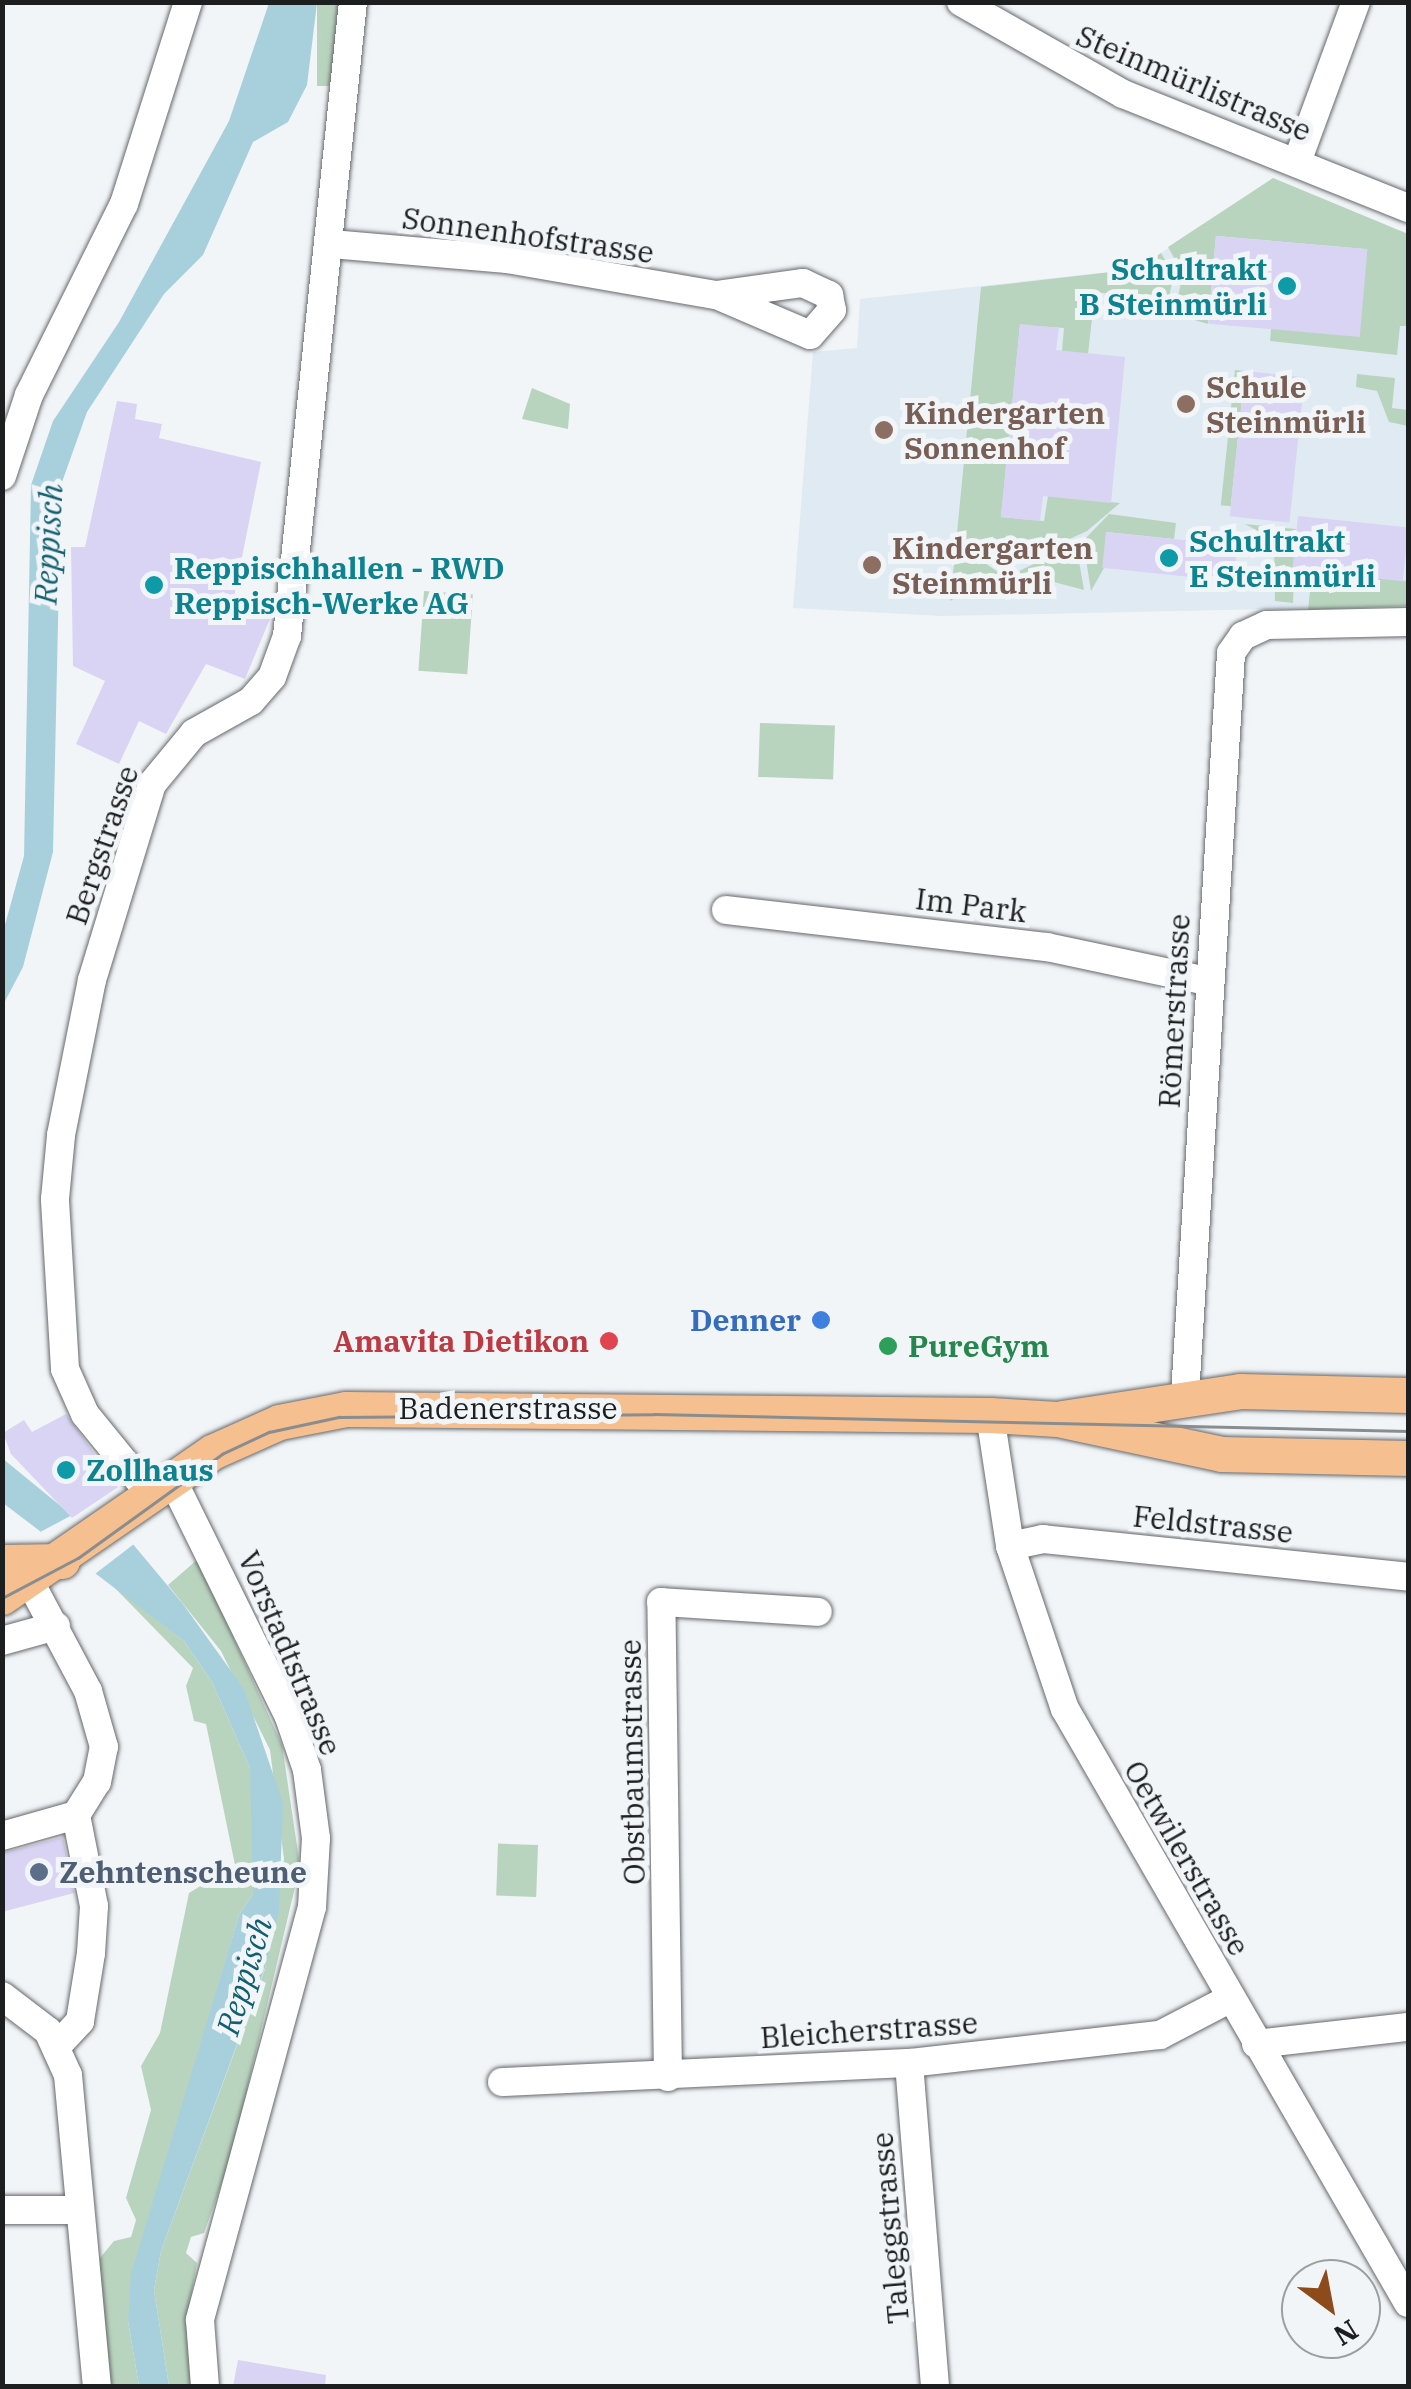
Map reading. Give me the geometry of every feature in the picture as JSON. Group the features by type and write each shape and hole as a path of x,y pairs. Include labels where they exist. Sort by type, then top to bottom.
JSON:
{"main road":[{"name":"Badenerstrasse","path":"1057,1419 1185,1395 1408,1395"},
{"name":"Badenerstrasse","path":"25,1594 62,1561 162,1487 258,1429 346,1409 990,1415 1057,1419 1221,1454 1408,1458"},
{"path":"2,1562 62,1561"}],"street":[{"path":"2,476 28,395 124,204 188,2"},
{"name":"Bergstrasse","path":"162,1487 84,1414 65,1369 55,1200 61,1136 92,980 152,784 194,733 252,700 272,677 287,636 331,244 353,2"},
{"name":"Steinmürlistrasse","path":"960,2 1123,94 1408,208"},
{"path":"1297,162 1356,2"},
{"name":"Sonnenhofstrasse","path":"331,244 507,259 716,295"},
{"name":"Römerstrasse","path":"1185,1395 1207,981 1231,652 1243,636 1268,625 1408,622"},
{"name":"Im Park","path":"726,910 1048,947 1207,981"},
{"name":"Oetwilerstrasse","path":"990,1415 1010,1546 1048,1670 1102,1777 1408,2303"},
{"name":"Vorstadtstrasse","path":"162,1487 290,1717 308,1770 316,1838 312,1907 200,2320 205,2386"},
{"name":"Feldstrasse","path":"1010,1546 1043,1539 1408,1577"},
{"path":"2,1836 76,1815 97,1782 104,1748 56,1626 25,1594"},
{"name":"Obstbaumstrasse","path":"668,2077 661,1602 818,1612"},
{"path":"2,1641 56,1626"},
{"path":"57,2046 80,2021 91,1953 94,1906 76,1815"},
{"path":"2,1996 57,2046 71,2097 76,2210 97,2386"},
{"name":"Bleicherstrasse","path":"502,2082 909,2063 1160,2034 1231,1998"},
{"path":"1256,2044 1408,2026"},
{"name":"Taleggstrasse","path":"909,2063 935,2386"},
{"path":"2,2210 76,2210"}],"shaded area":[{"name":"Schule Steinmürli","path":"1273,178 1408,234 1408,606 942,616 793,608 813,352 857,348 860,299 1137,269"}],"green space":[{"path":"317,3 339,3 339,86 317,86"},
{"path":"1273,178 1408,234 1408,326 1400,326 1397,355 1270,341 1271,329 1366,249 1216,236 1208,324 1174,314 1183,274 1168,247"},
{"path":"1161,253 1174,274 1168,301 1095,292 1088,354 1062,351 1064,328 1020,325 1001,517 1044,521 1048,496 1120,503 1087,531 1006,568 957,533 981,287 1137,269"},
{"path":"1235,370 1245,371 1231,506 1221,505"},
{"path":"1357,374 1395,378 1392,408 1408,410 1408,426 1389,422 1377,391 1356,387"},
{"path":"532,388 570,404 568,429 522,419"},
{"path":"1109,514 1176,523 1174,539 1106,532 1104,568 1091,591 1083,541"},
{"path":"1245,524 1296,529 1293,603 1275,601 1274,540"},
{"path":"1076,544 1084,590 1019,571"},
{"path":"956,546 1001,574 950,601"},
{"path":"1312,572 1408,581 1408,606 1308,610"},
{"path":"424,591 473,594 467,674 418,671"},
{"path":"760,723 835,726 833,780 758,777"},
{"path":"198,1559 282,1745 300,1866 231,2157 204,2233 191,2237 186,2253 197,2263 186,2324 196,2386 169,2386 154,2290 161,2251 265,1969 284,1859 270,1750 221,1651 168,1585"},
{"path":"110,1583 184,1641 212,1682 250,1768 256,1811 253,1894 239,1915 193,2072 128,2321 139,2386 108,2386 95,2264 114,2241 131,2237 136,2220 126,2198 151,2110 141,2066 160,2033 189,1893 235,1865 206,1724 194,1721 186,1686 193,1668"},
{"path":"498,1844 538,1845 536,1897 496,1896"}],"water":[{"name":"Reppisch","path":"269,3 317,3 307,85 288,122 253,142 203,255 164,294 87,412 61,485 53,852 23,967 3,1005 3,932 24,856 31,485 53,421 119,322 229,121"},
{"name":"Reppisch","path":"2,1458 68,1512 132,1543 183,1604 244,1689 283,1803 279,1912 265,1968 161,2251 154,2290 169,2386 139,2386 128,2321 131,2274 239,1915 253,1894 250,1768 212,1682 184,1641 3,1503"}],"pier":[{"path":"74,1514 112,1528 134,1544 91,1577 31,1537"}],"building":[{"name":"Schultrakt B Steinmürli","path":"1216,236 1367,249 1360,337 1208,324"},
{"path":"1020,324 1059,328 1056,350 1125,357 1111,503 1043,496 1040,521 1001,517"},
{"path":"1245,371 1305,377 1289,522 1230,516"},
{"name":"Reppischhallen - RWD Reppisch-Werke AG","path":"117,401 137,404 135,419 162,424 159,438 261,462 234,597 272,614 245,679 206,664 166,734 139,721 119,764 76,744 105,681 73,666 71,547 85,547"},
{"path":"1298,516 1408,528 1403,581 1292,570"},
{"name":"Schultrakt E Steinmürli","path":"1106,532 1237,546 1234,582 1102,568"},
{"name":"Zollhaus","path":"66,1414 118,1487 72,1518 11,1454 3,1433 24,1420 32,1432"},
{"name":"Zehntenscheune","path":"63,1837 74,1893 2,1912 2,1853"},
{"path":"238,2360 326,2375 325,2386 233,2386"}],"tram line":[{"path":"2,1598 78,1558 222,1454 269,1432 339,1417 654,1414 1408,1431"}],"place":[{"name":"Schultrakt B Steinmürli","path":"1287,286"},
{"name":"Schule Steinmürli","path":"1186,404"},
{"name":"Kindergarten Sonnenhof","path":"884,430"},
{"name":"Schultrakt E Steinmürli","path":"1169,558"},
{"name":"Kindergarten Steinmürli","path":"872,565"},
{"name":"Reppischhallen - RWD Reppisch-Werke AG","path":"154,585"},
{"name":"Denner","path":"821,1320"},
{"name":"Amavita Dietikon","path":"609,1341"},
{"name":"PureGym","path":"888,1346"},
{"name":"Zollhaus","path":"66,1470"},
{"name":"Zehntenscheune","path":"39,1872"}]}
